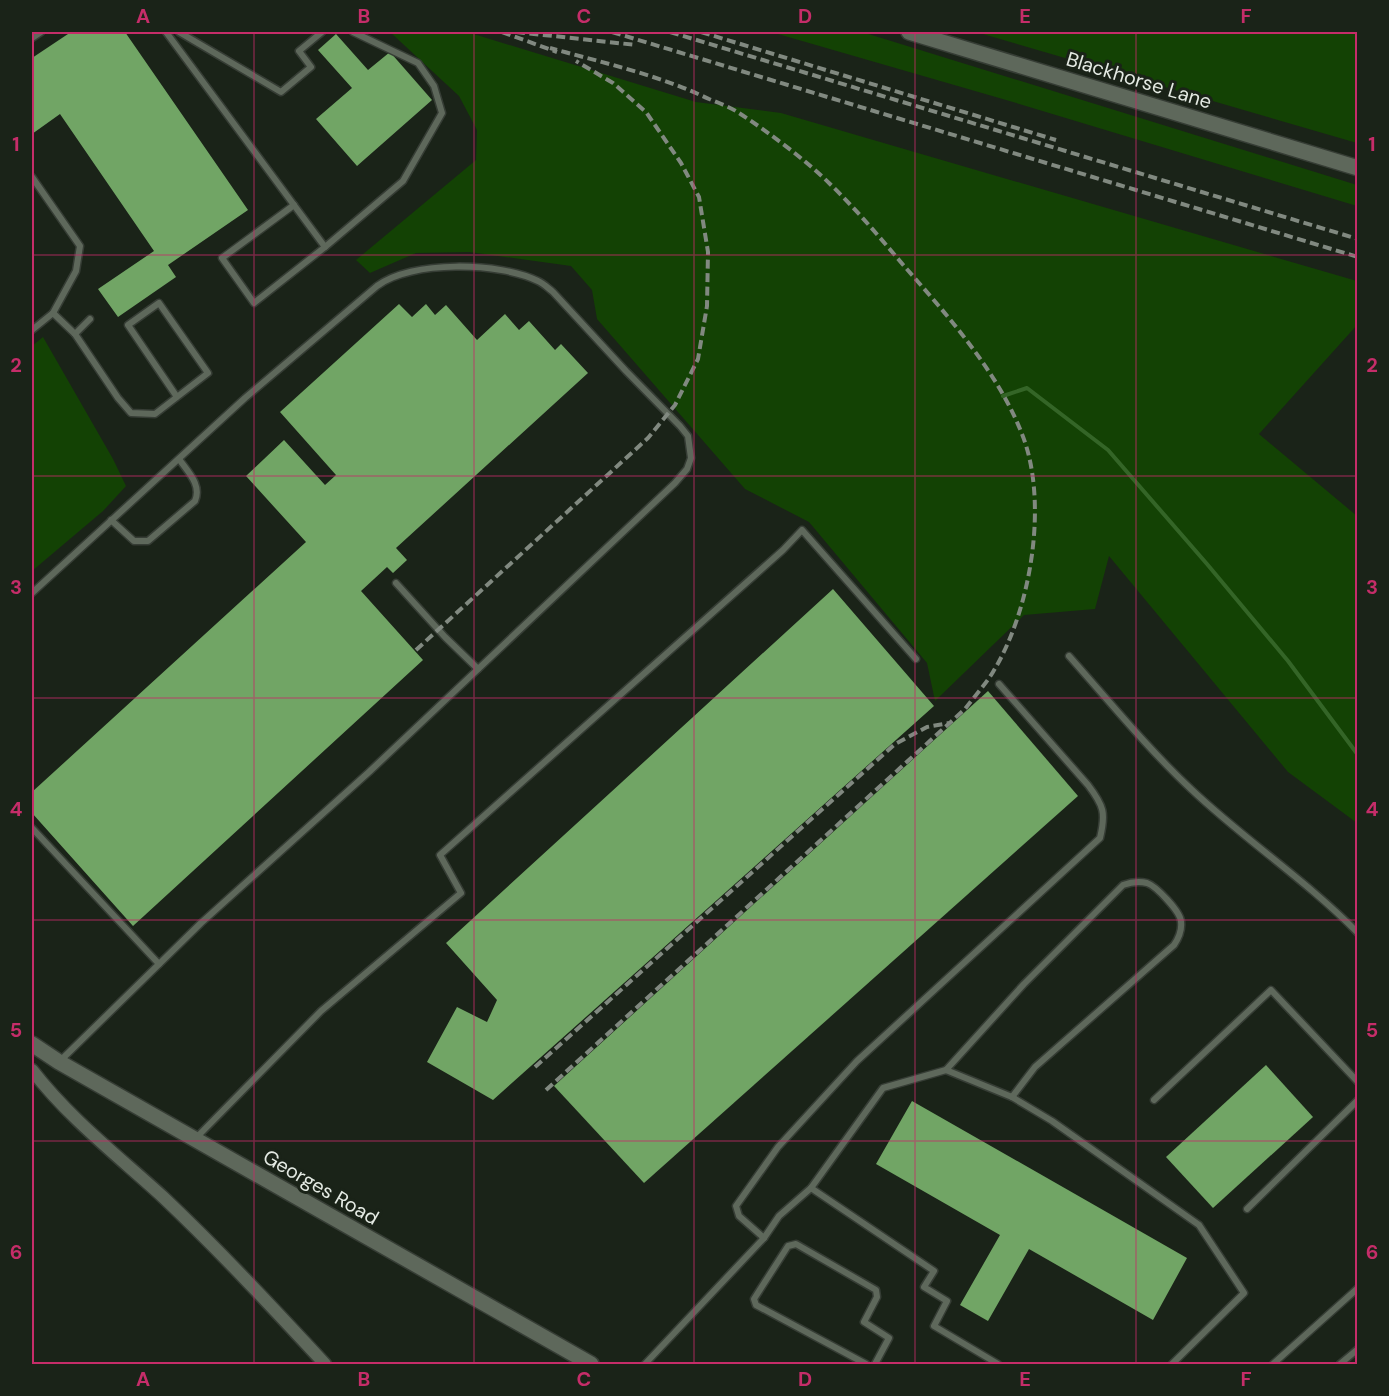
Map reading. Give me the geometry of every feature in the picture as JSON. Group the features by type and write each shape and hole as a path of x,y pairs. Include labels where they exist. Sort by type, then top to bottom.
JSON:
{"street":[{"name":"Blackhorse Lane","path":"909,32 1358,168"},
{"name":"Georges Road","path":"32,1044 58,1062 591,1365"},
{"path":"32,1070 52,1096 164,1198 256,1290 325,1365"}],"lane":[{"path":"32,39 40,32"},
{"path":"166,32 325,247"},
{"path":"179,32 281,92 311,67 299,51 322,32"},
{"path":"294,205 222,258 254,303 325,247 402,181 442,113 434,86 418,63 353,32"},
{"path":"32,177 80,246 76,271 53,312 32,330"},
{"path":"32,593 245,398 388,278 428,268 471,267 515,273 540,281 553,292 688,436 692,458 687,469 675,483 369,772 201,923 58,1062"},
{"path":"53,312 75,334 118,398 131,413 155,414 177,397 208,373 159,303 128,325 177,397"},
{"path":"75,334 90,319"},
{"path":"111,520 134,541 148,541 195,501 198,493 196,484 179,459"},
{"path":"195,1139 321,1011 460,893 440,855 783,550 802,530 916,659"},
{"path":"396,583 445,637 478,669"},
{"path":"1069,656 1192,791 1299,880 1358,933"},
{"path":"764,1238 739,1216 736,1206 778,1147 857,1060 1100,838 1104,822 1101,802 999,684"},
{"path":"32,828 159,964"},
{"path":"645,1365 764,1238 779,1216 811,1188 884,1088 946,1070 1024,984 1123,885 1138,882 1154,886 1182,921 1178,939 1174,945 1035,1067 1012,1097"},
{"path":"1154,1100 1271,990 1358,1082"},
{"path":"946,1070 1012,1097 1052,1120 1199,1225 1244,1293 1172,1365"},
{"path":"1247,1209 1358,1100"},
{"path":"811,1188 934,1271 924,1287 947,1301 934,1326 998,1365"},
{"path":"866,1365 756,1305 754,1299 788,1246 796,1244 876,1290 877,1297 864,1322 889,1338 875,1365"},
{"path":"1273,1365 1358,1288"},
{"path":"1340,1365 1358,1349"}],"green space":[{"path":"390,32 467,32 696,102 781,113 1357,281 1357,325 1259,434 1357,516 1357,823 1288,772 1109,556 1095,609 1024,615 935,701 927,663 809,522 745,489 597,319 592,290 571,266 469,252 416,253 370,273 356,260 476,160 477,130 459,96"},
{"path":"771,32 862,32 1357,185 1357,206 1013,102"},
{"path":"976,32 1357,32 1357,143"},
{"path":"43,337 126,486 103,511 32,571 32,346"}],"building":[{"path":"71,32 125,32 248,210 168,265 176,277 118,317 98,289 154,251 60,114 32,134 32,58"},
{"path":"336,34 368,70 390,52 432,100 357,166 316,119 352,88 318,50"},
{"path":"399,304 412,317 426,304 435,315 446,305 477,340 505,314 519,330 529,321 555,350 561,344 588,373 396,548 407,560 393,573 387,567 361,591 423,660 133,926 32,813 32,792 306,542 246,476 284,440 325,485 336,475 280,412"},
{"path":"833,589 934,706 493,1100 427,1062 457,1007 487,1022 497,1000 446,943"},
{"path":"988,691 1078,796 644,1183 554,1086"},
{"path":"1266,1065 1313,1117 1213,1208 1166,1157"},
{"path":"912,1101 1187,1258 1153,1320 1029,1249 988,1321 960,1305 1000,1235 876,1164"}],"waterway":[{"path":"1003,396 1027,388 1108,450 1288,661 1358,755"}],"railway":[{"path":"502,32 557,52"},
{"path":"516,32 636,45"},
{"path":"612,32 1358,257"},
{"path":"670,32 1358,239"},
{"path":"701,32 1056,140"},
{"path":"546,1090 965,709 993,672 1017,618 1026,587 1035,523 1030,461 1022,434 1000,389 971,346 938,305 830,184 786,147 728,107 651,76 550,48"},
{"path":"416,650 648,438 675,405 698,359 707,306 708,252 699,197 681,163 646,112 613,83 576,61"},
{"path":"535,1067 895,744 927,727 949,723"}]}
